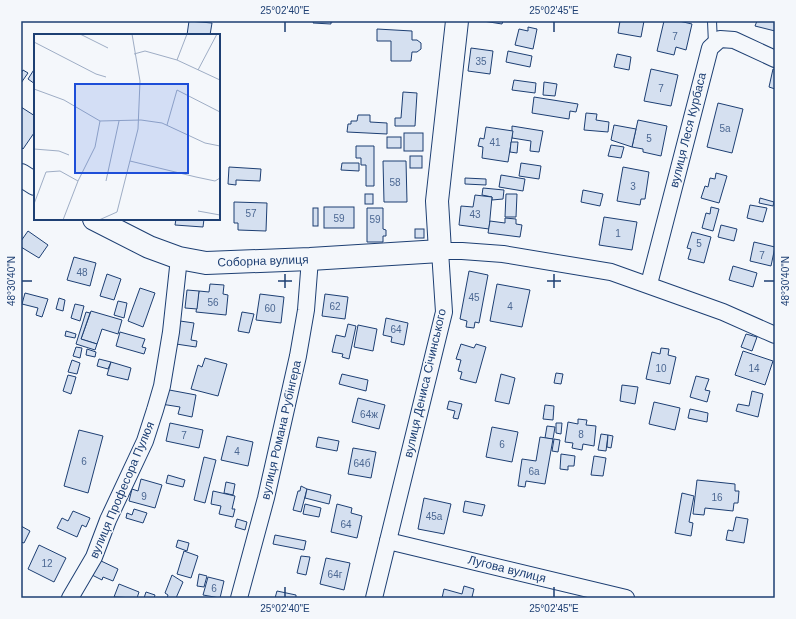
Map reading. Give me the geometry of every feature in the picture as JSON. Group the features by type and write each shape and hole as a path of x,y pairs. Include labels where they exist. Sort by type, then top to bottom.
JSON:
{"street":[{"name":"вулиця Дениса Січинського","path":"374,598 444,312 437,201 457,21"},
{"path":"713,44 720,39 730,39 775,59"},
{"name":"вулиця Леся Курбаса","path":"649,284 706,57 713,44"},
{"path":"21,175 34,183"},
{"name":"Соборна вулиця","path":"96,220 149,247 179,258 206,263 310,259 440,251"},
{"path":"440,251 503,254 611,272 649,284 723,312 775,335"},
{"name":"вулиця Професора Пулюя","path":"70,598 94,556 108,520 145,440 155,410 162,386 179,258"},
{"name":"вулиця Романа Рубінгера","path":"239,598 266,498 298,356 306,310 310,259"},
{"name":"Лугова вулиця","path":"388,540 626,598"}],"lane":[{"path":"712,21 713,44"}],"building":[{"path":"189,21 212,23 210,34 187,34"},
{"path":"314,21 336,21 331,22 331,24 313,23"},
{"path":"483,21 503,21 502,24"},
{"path":"620,21 644,21 641,37 618,33"},
{"path":"664,21 679,21 692,24 686,50 676,47 674,55 657,51"},
{"path":"757,21 775,21 775,31 755,26"},
{"path":"528,27 537,29 533,49 515,45 519,29 528,31"},
{"path":"377,29 412,31 412,40 417,40 421,43 421,49 417,52 412,52 411,61 391,61 391,41 377,41"},
{"path":"471,48 493,51 490,74 468,71"},
{"path":"508,51 532,56 530,67 506,62"},
{"path":"617,54 631,57 629,70 614,67"},
{"path":"651,69 678,75 671,106 644,101"},
{"path":"773,69 775,70 775,89 769,87"},
{"path":"23,70 28,73 21,83 21,73"},
{"path":"34,70 34,83 28,79"},
{"path":"514,80 536,83 535,93 512,90"},
{"path":"544,82 557,84 555,96 543,95"},
{"path":"403,92 417,93 415,126 395,126 395,118 401,118"},
{"path":"534,97 578,104 576,112 570,111 569,119 532,113"},
{"path":"718,103 743,109 732,153 707,147"},
{"path":"21,107 34,115 34,133 23,149 21,147"},
{"path":"586,113 597,114 596,120 609,122 608,132 584,130"},
{"path":"358,115 370,115 370,122 387,123 387,134 347,132 348,124 351,124 351,121 357,121"},
{"path":"638,120 667,126 661,156 643,152 643,149 632,147"},
{"path":"614,125 636,129 632,147 611,140"},
{"path":"512,126 543,131 539,152 530,151 531,141 512,138"},
{"path":"486,127 513,131 508,162 482,158 483,147 478,146 480,138 484,139"},
{"path":"404,133 423,133 423,151 404,151"},
{"path":"387,137 401,137 401,148 387,148"},
{"path":"511,142 518,142 517,153 510,152"},
{"path":"611,145 624,147 621,158 608,156"},
{"path":"356,146 374,146 374,186 366,186 366,165 361,165 361,158 356,158"},
{"path":"410,156 422,156 422,168 410,168"},
{"path":"383,161 406,161 407,202 384,202"},
{"path":"342,163 359,163 359,171 341,170"},
{"path":"521,163 541,166 539,179 519,176"},
{"path":"229,167 261,169 260,181 236,180 236,185 228,184"},
{"path":"623,167 649,172 645,199 641,199 640,205 617,201"},
{"path":"716,173 727,176 719,203 701,198 705,186 708,187 710,178 715,179"},
{"path":"501,175 525,179 523,191 499,187"},
{"path":"465,178 486,179 486,185 465,184"},
{"path":"483,188 504,190 503,199 492,200 492,197 482,195"},
{"path":"583,190 603,194 600,206 581,202"},
{"path":"365,194 373,194 373,204 365,204"},
{"path":"506,194 517,194 516,217 505,217"},
{"path":"475,195 492,197 489,229 459,225 461,206 473,207"},
{"path":"760,198 774,202 773,206 759,203"},
{"path":"234,202 267,203 266,231 238,230 238,223 234,223"},
{"path":"750,205 767,208 763,222 747,218"},
{"path":"324,207 354,207 354,228 324,228"},
{"path":"711,207 719,209 713,231 702,228 706,213 710,214"},
{"path":"313,208 318,208 318,226 313,226"},
{"path":"367,208 383,208 383,229 386,230 386,236 383,236 383,242 367,242"},
{"path":"604,217 637,222 632,250 599,245"},
{"path":"505,218 516,219 516,224 522,225 520,237 488,233 490,221 505,223"},
{"path":"176,220 204,220 203,227 175,225"},
{"path":"721,225 737,229 734,241 718,237"},
{"path":"415,229 424,229 424,238 415,238"},
{"path":"28,231 48,245 39,258 21,247 21,241"},
{"path":"692,232 711,237 704,263 688,259 691,249 687,248"},
{"path":"754,242 775,247 771,266 750,261"},
{"path":"74,257 96,263 90,286 67,280"},
{"path":"733,266 757,273 753,287 729,280"},
{"path":"469,271 488,275 479,323 475,322 474,328 466,327 467,321 460,319"},
{"path":"107,274 121,279 114,300 100,296"},
{"path":"210,284 224,285 223,294 228,295 226,315 196,312 199,291 209,292"},
{"path":"497,284 530,290 522,327 490,321"},
{"path":"140,288 155,293 143,327 128,321"},
{"path":"187,290 199,291 197,309 185,308"},
{"path":"25,293 48,299 42,317 36,315 38,308 22,304"},
{"path":"260,294 284,297 281,323 256,320"},
{"path":"325,294 348,297 345,319 322,316"},
{"path":"59,298 65,300 63,311 56,309"},
{"path":"118,301 127,303 124,318 114,315"},
{"path":"75,304 84,306 80,321 71,318"},
{"path":"91,311 122,320 118,334 102,329 97,344 81,339"},
{"path":"86,312 90,313 81,339 97,344 95,350 76,344"},
{"path":"242,312 254,314 249,333 238,331"},
{"path":"386,318 408,323 404,345 391,342 392,337 383,335"},
{"path":"180,321 194,323 191,340 197,341 196,347 176,344"},
{"path":"348,324 356,326 349,359 342,357 343,354 332,352 336,335 345,337"},
{"path":"358,325 377,329 373,351 354,347"},
{"path":"66,331 76,334 75,338 65,336"},
{"path":"120,332 145,339 142,347 146,348 144,354 116,346"},
{"path":"746,334 757,337 752,351 741,347"},
{"path":"461,344 474,348 476,344 486,347 476,383 460,379 462,372 458,371 461,360 456,359"},
{"path":"76,347 82,348 80,358 73,356"},
{"path":"661,348 669,349 668,355 676,357 670,384 646,379 652,352 660,354"},
{"path":"87,349 96,352 95,357 86,355"},
{"path":"743,351 773,361 765,385 735,375"},
{"path":"205,358 227,364 218,396 191,389 198,365 202,367"},
{"path":"99,359 111,362 108,369 97,366"},
{"path":"72,360 80,363 77,374 68,372"},
{"path":"111,362 131,368 128,380 107,375"},
{"path":"556,373 563,374 561,384 554,383"},
{"path":"342,374 368,380 366,391 339,384"},
{"path":"501,374 515,378 509,404 495,401"},
{"path":"68,375 76,377 71,394 63,391"},
{"path":"696,376 709,379 705,390 710,391 707,402 690,397"},
{"path":"622,385 638,387 635,404 620,401"},
{"path":"164,389 196,395 192,417 178,414 180,407 161,404"},
{"path":"752,391 763,394 758,417 736,411 738,404 749,406"},
{"path":"358,398 385,405 379,429 352,422"},
{"path":"449,401 462,404 458,419 453,418 455,411 447,409"},
{"path":"654,402 680,408 675,430 649,424"},
{"path":"545,405 554,406 553,420 543,419"},
{"path":"690,409 708,413 707,422 688,418"},
{"path":"578,419 587,420 586,425 596,426 594,446 583,444 582,450 572,448 573,443 565,442 568,422 578,424"},
{"path":"170,423 203,430 199,448 166,441"},
{"path":"556,423 562,423 561,434 556,433"},
{"path":"547,426 555,427 553,439 545,438"},
{"path":"492,427 518,432 512,462 486,457"},
{"path":"79,430 103,436 88,493 64,486"},
{"path":"601,434 608,435 606,451 598,450"},
{"path":"608,435 613,436 611,448 607,447"},
{"path":"227,436 253,442 248,466 221,460"},
{"path":"318,437 339,441 337,451 316,447"},
{"path":"540,437 553,439 545,484 526,481 525,487 518,486 522,459 536,461"},
{"path":"554,439 560,440 558,452 552,451"},
{"path":"353,448 376,452 371,478 348,474"},
{"path":"561,454 575,456 574,466 568,466 568,470 560,469"},
{"path":"594,456 606,458 603,476 591,475"},
{"path":"204,457 216,460 205,503 194,500"},
{"path":"168,475 185,480 183,487 166,483"},
{"path":"141,479 162,485 155,508 129,501 132,489 138,491"},
{"path":"697,480 735,484 735,491 739,491 738,503 734,503 733,511 705,508 704,515 693,514"},
{"path":"226,482 235,484 233,495 224,493"},
{"path":"301,486 307,489 301,512 293,510 298,491 300,491"},
{"path":"307,489 331,495 329,504 305,498"},
{"path":"213,491 235,496 232,509 235,509 233,517 219,514 221,506 211,504"},
{"path":"682,493 694,496 689,522 693,523 691,536 675,533"},
{"path":"424,498 451,504 444,534 418,529"},
{"path":"465,501 485,505 482,516 463,512"},
{"path":"305,504 321,508 319,517 303,514"},
{"path":"337,504 352,508 351,513 362,516 357,538 331,532"},
{"path":"134,509 147,513 143,523 126,518 127,513 132,515"},
{"path":"73,511 90,518 86,527 82,525 77,537 57,528 62,518 68,521"},
{"path":"736,517 748,519 744,543 726,540 728,530 733,531"},
{"path":"237,519 247,522 245,530 235,527"},
{"path":"21,526 30,531 24,543 21,542"},
{"path":"275,535 306,541 304,550 273,544"},
{"path":"178,540 189,543 187,551 176,547"},
{"path":"39,545 66,558 54,582 28,569"},
{"path":"184,551 198,556 191,578 177,574"},
{"path":"301,556 310,557 306,575 297,573"},
{"path":"326,558 350,563 344,590 320,584"},
{"path":"99,560 118,569 113,581 103,577 102,580 92,575"},
{"path":"199,574 207,576 204,587 197,586"},
{"path":"172,575 183,582 176,598 167,598 168,595 165,593"},
{"path":"208,577 224,581 220,598 203,595"},
{"path":"119,584 139,592 137,598 114,597"},
{"path":"464,586 474,589 472,597 476,598 442,598 444,589 462,594"},
{"path":"277,591 296,595 296,598 275,598"},
{"path":"146,592 155,595 154,598 144,598"}]}
